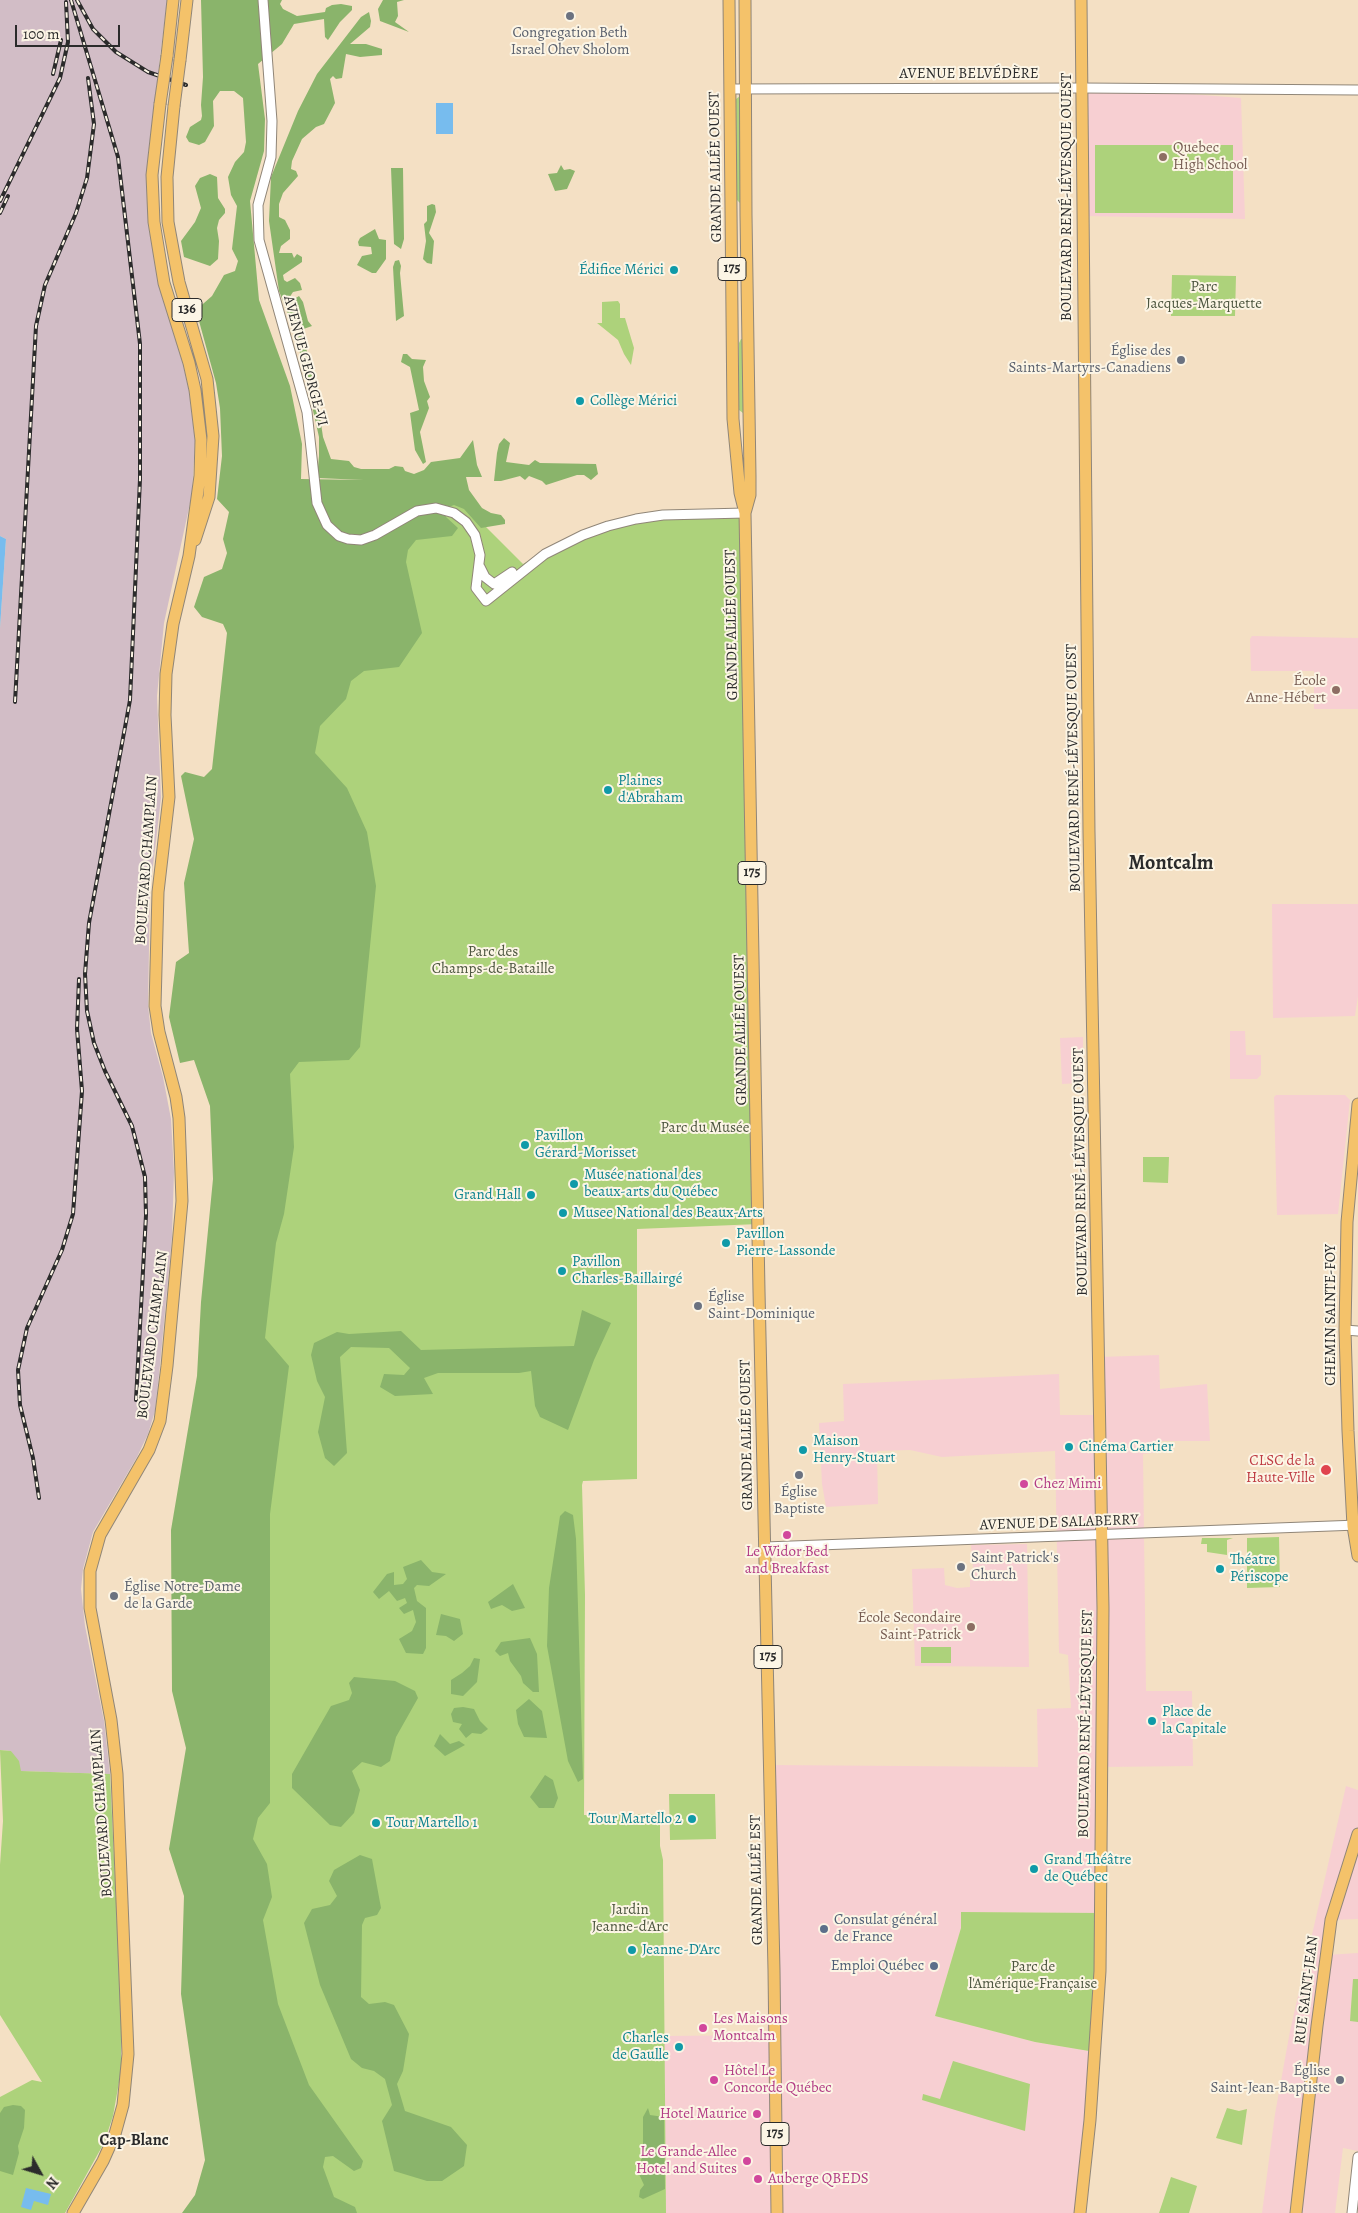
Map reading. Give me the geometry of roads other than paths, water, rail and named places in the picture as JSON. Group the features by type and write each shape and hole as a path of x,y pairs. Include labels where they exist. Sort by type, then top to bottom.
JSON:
{"main road":[{"name":"BOULEVARD CHAMPLAIN","path":"73,2213 110,2146 122,2111 128,2072 128,2006 118,1774 111,1720 92,1625 88,1589 90,1570 100,1535 149,1450 157,1431 162,1410 173,1309 182,1201 181,1144 176,1096 157,1026 155,988 158,892 169,797 165,715 166,674 173,624 189,556 200,476 201,440 199,414 189,362 164,283 154,222 152,175 173,0"},
{"name":"BOULEVARD CHAMPLAIN","path":"187,0 166,176 168,222 179,282 207,379 213,436 208,497 203,519 189,556"},
{"name":"GRANDE ALLÉE OUEST","path":"729,0 733,419 740,494 745,513 765,1547"},
{"name":"GRANDE ALLÉE OUEST","path":"745,0 750,495 745,513"},
{"name":"BOULEVARD RENÉ-LÉVESQUE OUEST","path":"1081,0 1090,832 1103,1534"},
{"name":"CHEMIN SAINTE-FOY","path":"1356,1526 1346,1409 1345,1330 1347,1222 1358,1104"},
{"path":"1356,1526 1358,1556"},
{"name":"BOULEVARD RENÉ-LÉVESQUE EST","path":"1080,2213 1090,2120 1100,1971 1103,1534"},
{"name":"GRANDE ALLÉE EST","path":"765,1547 777,2213"},
{"name":"RUE SAINT-JEAN","path":"1296,2213 1328,1937 1331,1920 1358,1834"}],"street":[{"name":"AVENUE GEORGE-VI","path":"263,0 272,122 271,157 258,205 259,240 307,412 320,513 332,530 339,536 354,540 367,538 417,511 426,509 446,510 466,522 475,535 479,545 480,567 476,588 486,601 535,561"},
{"name":"AVENUE BELVÉDÈRE","path":"731,89 1082,88 1358,90"},
{"path":"480,567 485,577 494,584 527,563 535,561 583,535 636,519 676,514 745,513"},
{"path":"1345,1330 1358,1331"},
{"name":"AVENUE DE SALABERRY","path":"765,1547 1356,1526"},
{"path":"1352,2213 1358,2157"}],"water":[{"path":"436,103 453,103 453,134 436,134"},
{"path":"0,536 6,539 0,628"},
{"path":"26,2188 51,2194 48,2205 34,2201 31,2210 21,2207"}],"railway":[{"path":"71,0 118,157 140,344 140,479 130,700 89,923 85,974 87,1011 94,1043 105,1071 132,1126 145,1177 146,1215 136,1400"},
{"path":"77,0 93,29 116,52 148,72 186,85"},
{"path":"0,201 60,78 68,42 66,2"},
{"path":"53,74 61,40"},
{"path":"15,702 36,326 45,285 76,213 87,178 94,124 88,78"},
{"path":"0,213 8,196"},
{"path":"39,1498 33,1458 20,1405 18,1370 27,1328 62,1250 73,1214 82,1091 77,1029 79,979"}],"place":[{"name":"Congregation Beth Israel Ohev Sholom","path":"570,16"},
{"name":"Quebec High School","path":"1163,157"},
{"name":"Édifice Mérici","path":"674,270"},
{"name":"Église des Saints-Martyrs-Canadiens","path":"1181,360"},
{"name":"Collège Mérici","path":"580,401"},
{"name":"École Anne-Hébert","path":"1336,690"},
{"name":"Plaines d'Abraham","path":"608,790"},
{"name":"Pavillon Gérard-Morisset","path":"525,1145"},
{"name":"Musée national des beaux-arts du Québec","path":"574,1184"},
{"name":"Grand Hall","path":"531,1195"},
{"name":"Musee National des Beaux-Arts","path":"563,1213"},
{"name":"Pavillon Pierre-Lassonde","path":"726,1243"},
{"name":"Pavillon Charles-Baillairgé","path":"562,1271"},
{"name":"Église Saint-Dominique","path":"698,1306"},
{"name":"Cinéma Cartier","path":"1069,1447"},
{"name":"Maison Henry-Stuart","path":"803,1450"},
{"name":"CLSC de la Haute-Ville","path":"1326,1470"},
{"name":"Église Baptiste","path":"799,1475"},
{"name":"Chez Mimi","path":"1024,1484"},
{"name":"Le Widor Bed and Breakfast","path":"787,1535"},
{"name":"Saint Patrick's Church","path":"961,1567"},
{"name":"Théatre Périscope","path":"1220,1569"},
{"name":"Église Notre-Dame de la Garde","path":"114,1596"},
{"name":"École Secondaire Saint-Patrick","path":"971,1627"},
{"name":"Place de la Capitale","path":"1152,1721"},
{"name":"Tour Martello 2","path":"692,1819"},
{"name":"Tour Martello 1","path":"376,1823"},
{"name":"Grand Théâtre de Québec","path":"1034,1869"},
{"name":"Consulat général de France","path":"824,1929"},
{"name":"Jeanne-D'Arc","path":"632,1950"},
{"name":"Emploi Québec","path":"934,1966"},
{"name":"Les Maisons Montcalm","path":"703,2028"},
{"name":"Charles de Gaulle","path":"679,2047"},
{"name":"Hôtel Le Concorde Québec","path":"714,2080"},
{"name":"Église Saint-Jean-Baptiste","path":"1340,2080"},
{"name":"Hotel Maurice","path":"757,2114"},
{"name":"Le Grande-Allee Hotel and Suites","path":"747,2161"},
{"name":"Auberge QBEDS","path":"758,2179"}],"district":[{"name":"Montcalm","path":"1171,864"},
{"name":"Cap-Blanc","path":"134,2141"}],"park label":[{"name":"Parc Jacques-Marquette","path":"1204,296"},
{"name":"Parc des Champs-de-Bataille","path":"493,960"},
{"name":"Parc du Musée","path":"705,1128"},
{"name":"Jardin Jeanne-d'Arc","path":"630,1918"},
{"name":"Parc de l'Amérique-Française","path":"1033,1976"}]}
